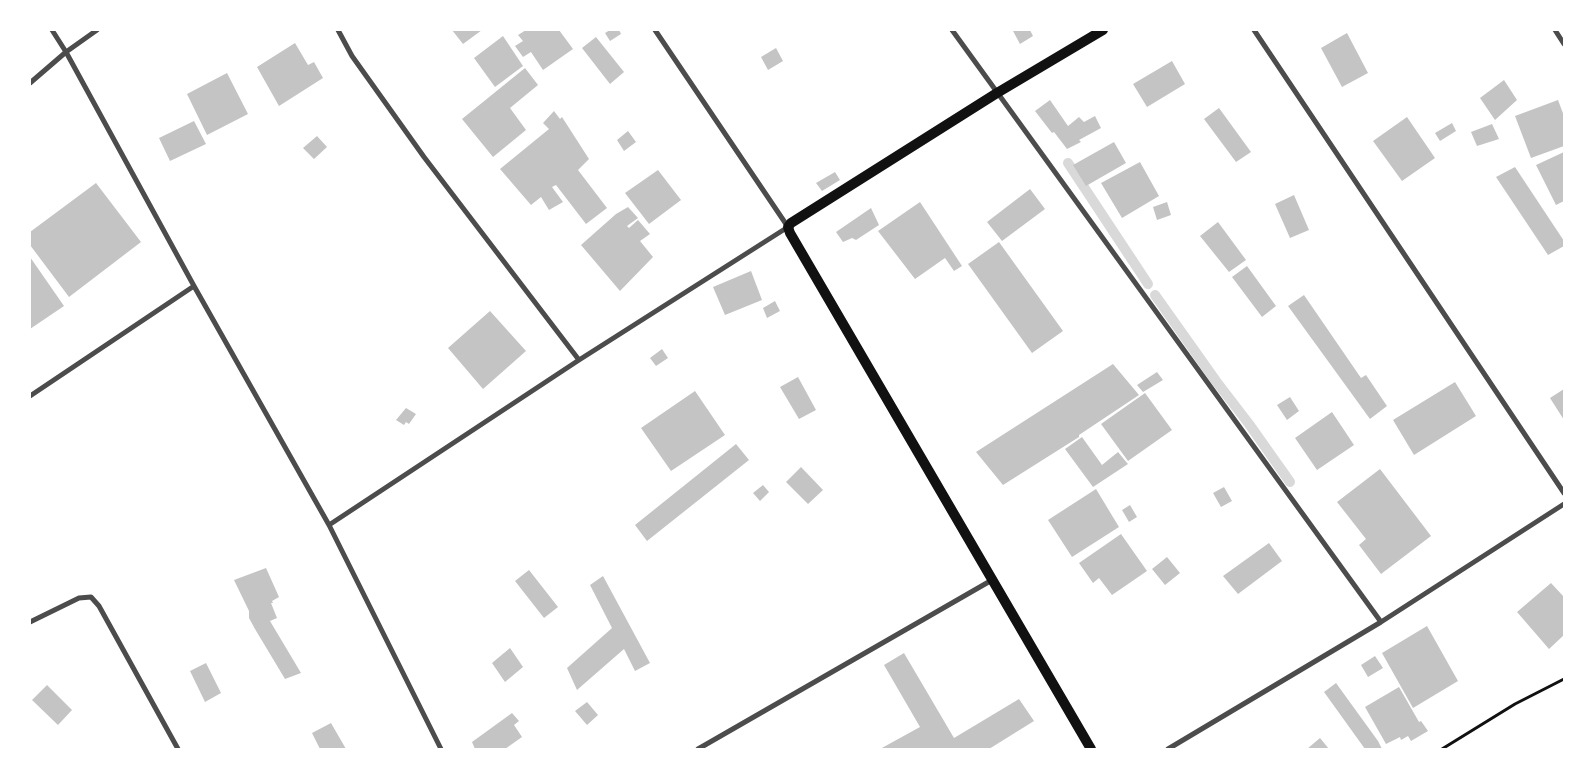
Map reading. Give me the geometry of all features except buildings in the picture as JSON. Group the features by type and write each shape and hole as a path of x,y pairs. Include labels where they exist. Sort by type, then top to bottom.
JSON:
{"main road":[{"path":"1091,749 788,227 791,223 997,93 1104,30"}],"street":[{"path":"52,30 329,525 441,749"},
{"path":"30,83 66,52 97,30"},
{"path":"338,30 352,56 424,157 579,360"},
{"path":"329,525 579,360 788,227 655,30"},
{"path":"952,30 1381,622"},
{"path":"1254,30 1564,493"},
{"path":"1554,30 1564,44"},
{"path":"30,396 194,286"},
{"path":"1168,749 1381,622 1564,504"},
{"path":"698,749 992,580"},
{"path":"30,622 79,598 91,597 99,606 178,749"}],"path":[{"path":"1442,749 1514,704 1564,679"}],"waterway":[{"path":"1068,163 1148,284"},
{"path":"1155,295 1290,482"}]}
